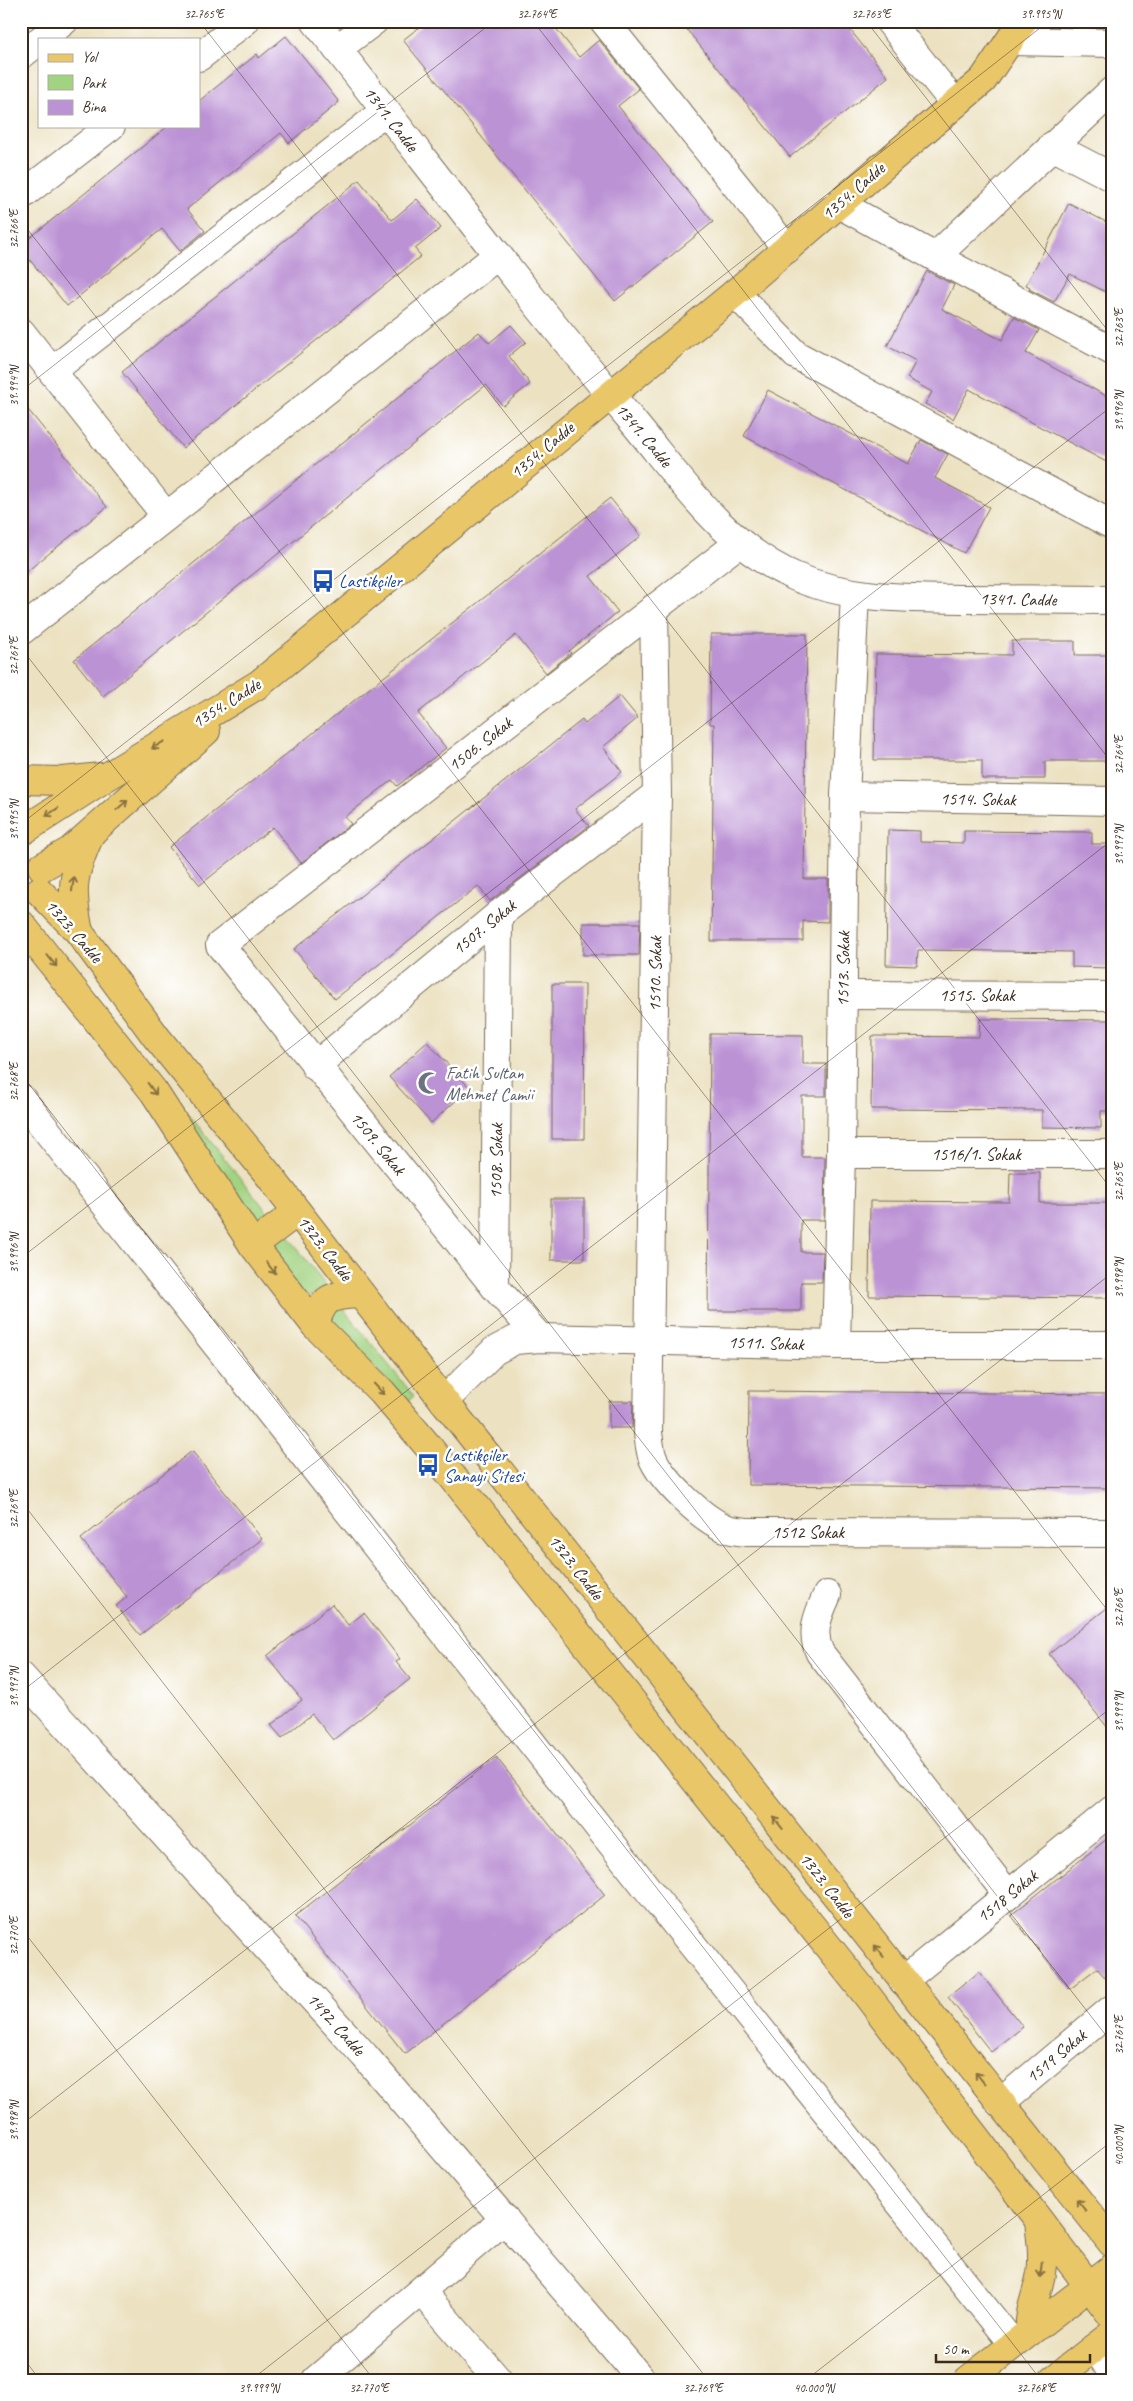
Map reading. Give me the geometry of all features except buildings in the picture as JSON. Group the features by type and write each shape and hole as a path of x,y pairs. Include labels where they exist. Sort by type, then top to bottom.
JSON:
{"main road":[{"name":"1354. Cadde","path":"21,832 108,776 259,684 735,293 956,104 983,80 1017,31"},
{"path":"34,889 70,851 259,684"},
{"path":"21,780 63,781 108,776"},
{"path":"79,932 72,902 73,879 92,832"},
{"name":"1323. Cadde","path":"21,842 35,852 34,889 79,932 157,1038 297,1212 444,1401 1112,2243"},
{"path":"21,924 154,1092 253,1245 315,1324 382,1392 411,1427 866,1994 1112,2316"},
{"path":"253,1245 297,1212"},
{"path":"315,1324 321,1306 335,1296 360,1294"},
{"path":"411,1427 444,1401"},
{"path":"1021,2337 1036,2300 1042,2272 1043,2250 1039,2221"},
{"path":"968,2380 1112,2268"},
{"path":"1053,2380 1103,2341"}],"street":[{"path":"43,38 64,21"},
{"path":"200,56 245,21"},
{"name":"1341. Cadde","path":"315,21 498,255 610,394 719,524 760,558 797,578 856,594 950,598 1112,600"},
{"path":"337,49 374,21"},
{"path":"604,21 787,249"},
{"path":"889,21 956,104"},
{"path":"1017,31 1112,42"},
{"path":"21,55 38,42"},
{"path":"935,257 1112,91"},
{"path":"52,372 385,111"},
{"path":"21,196 108,128"},
{"path":"1052,146 1112,178"},
{"path":"839,204 1112,351"},
{"path":"21,631 498,255"},
{"path":"735,293 796,355 1112,525"},
{"path":"21,332 166,516"},
{"name":"1506. Sokak","path":"220,945 739,542"},
{"name":"1513. Sokak","path":"836,1345 841,1154 845,796 856,594"},
{"name":"1510. Sokak","path":"650,1339 657,794 654,608"},
{"name":"1507. Sokak","path":"316,1066 498,915 657,794"},
{"name":"1514. Sokak","path":"845,796 1112,801"},
{"name":"1508. Sokak","path":"495,1287 498,915"},
{"name":"1509. Sokak","path":"220,945 495,1287 540,1338"},
{"name":"1515. Sokak","path":"843,994 1112,996"},
{"path":"21,1098 646,1887 1021,2337"},
{"name":"1516/1. Sokak","path":"841,1154 1112,1154"},
{"name":"1511. Sokak","path":"444,1401 494,1351 515,1340 540,1338 650,1339 836,1345 1112,1345"},
{"name":"1512 Sokak","path":"650,1339 648,1433 652,1456 661,1473 682,1494 710,1520 728,1529 747,1532 1112,1533"},
{"path":"827,1596 815,1630 816,1646 820,1653 1008,1895"},
{"name":"1492. Cadde","path":"21,1676 364,2055 642,2380"},
{"name":"1518 Sokak","path":"903,1981 1112,1810"},
{"name":"1519 Sokak","path":"1000,2103 1112,2009"},
{"path":"316,2380 505,2220"},
{"path":"421,2291 498,2380"},
{"path":"1103,2341 1112,2370"}],"green space":[{"path":"174,1096 270,1215 260,1224 255,1225 170,1098"},
{"path":"284,1231 330,1291 319,1291 306,1298 265,1250"},
{"path":"339,1308 344,1310 414,1396 408,1401 327,1320"}],"place":[{"name":"Lastikçiler","path":"323,581"},
{"name":"Fatih Sultan Mehmet Camii","path":"429,1083"},
{"name":"Lastikçiler Sanayi Sitesi","path":"428,1465"}]}
